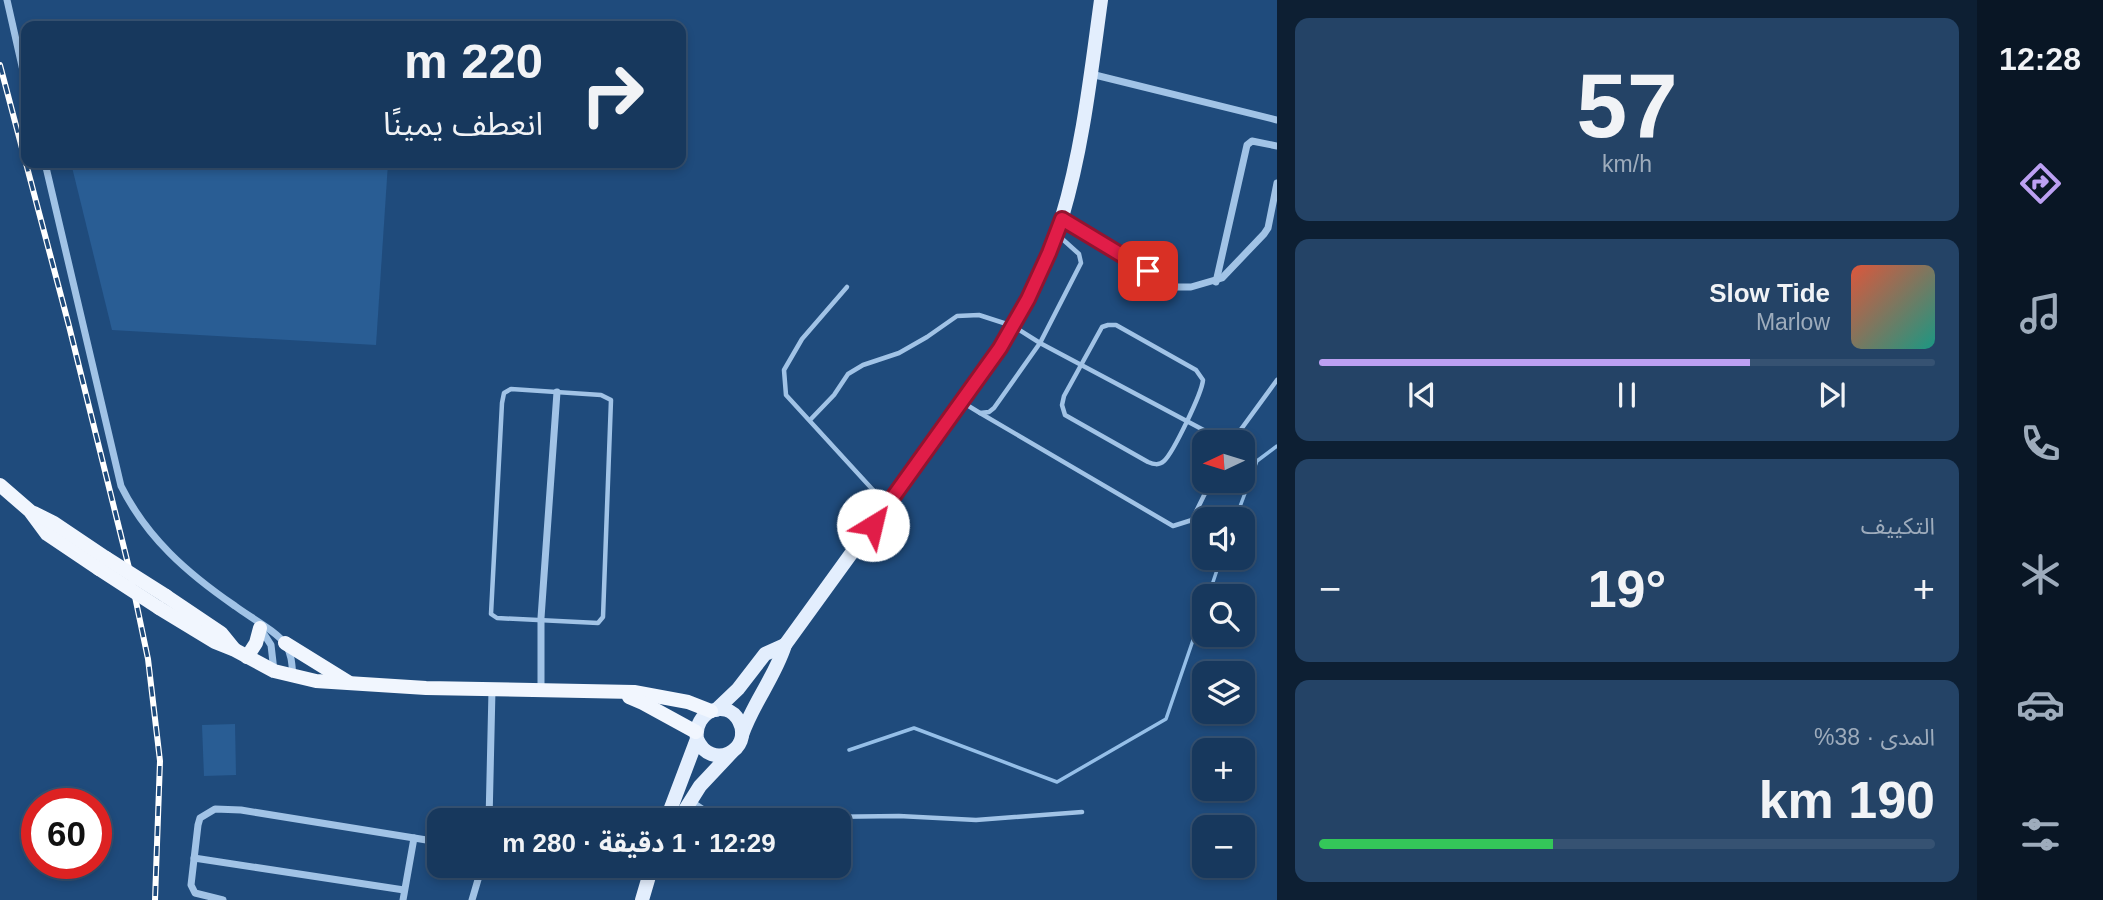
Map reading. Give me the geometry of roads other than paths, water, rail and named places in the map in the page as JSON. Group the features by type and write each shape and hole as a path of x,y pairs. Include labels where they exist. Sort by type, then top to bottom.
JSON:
{"highway":[{"path":"0,485 30,511 54,523 102,563 163,602 221,633 241,653 274,671 293,677 352,685 634,692 714,710"},
{"path":"241,653 256,643 256,624"},
{"path":"285,643 352,685"},
{"path":"614,692 643,703 696,735"}],"main road":[{"path":"685,808 734,750 754,705 779,664 785,645 962,401 1013,326 1044,265 1062,219 1071,183 1101,0"},
{"path":"671,808 700,719 738,689 765,654 785,645"},
{"path":"714,710 730,712 735,716 742,735"},
{"path":"696,735 709,754 722,755 734,750"},
{"path":"642,900 648,878"}],"street":[{"path":"6,0 21,62"},
{"path":"1090,74 1277,120"},
{"path":"1216,282 1247,145 1252,141 1277,146"},
{"path":"46,168 121,485 135,513 158,541 209,588 285,643 292,663 293,677"},
{"path":"1062,219 1174,287 1191,287 1216,282 1233,269 1264,234 1268,228 1277,183"},
{"path":"541,691 541,618 557,392"},
{"path":"256,624 271,645 274,671"},
{"path":"489,808 492,690"},
{"path":"223,900 204,897 192,891 200,818 209,811 224,808 427,840"},
{"path":"403,900 414,838"},
{"path":"194,858 404,890"},
{"path":"471,900 478,878"}],"lane":[{"path":"980,413 994,408 1040,343 1081,263 1079,254 1056,234"},
{"path":"847,287 802,339 784,370 786,396 887,505"},
{"path":"810,420 834,395 848,374 863,365 899,353 957,316 979,315 1013,326 1082,366 1204,430"},
{"path":"1115,325 1196,370 1203,380 1203,390 1187,421 1164,461 1156,465 1065,415 1062,405 1064,396 1102,327 1115,325"},
{"path":"1239,430 1277,380"},
{"path":"511,389 557,392 601,395 611,400 603,617 595,623 541,618 497,618 491,614 504,393 511,389"},
{"path":"962,401 1173,526 1192,520 1205,494"},
{"path":"690,800 703,808"},
{"path":"851,817 976,820 1082,812"}],"waterway":[{"path":"1240,507 1257,461 1277,446"},
{"path":"1212,584 1217,570"},
{"path":"849,750 914,728 1057,782 1166,719 1192,643"}],"railway":[{"path":"0,65 21,144"},
{"path":"27,168 129,568 148,659 160,761 155,900"}]}
